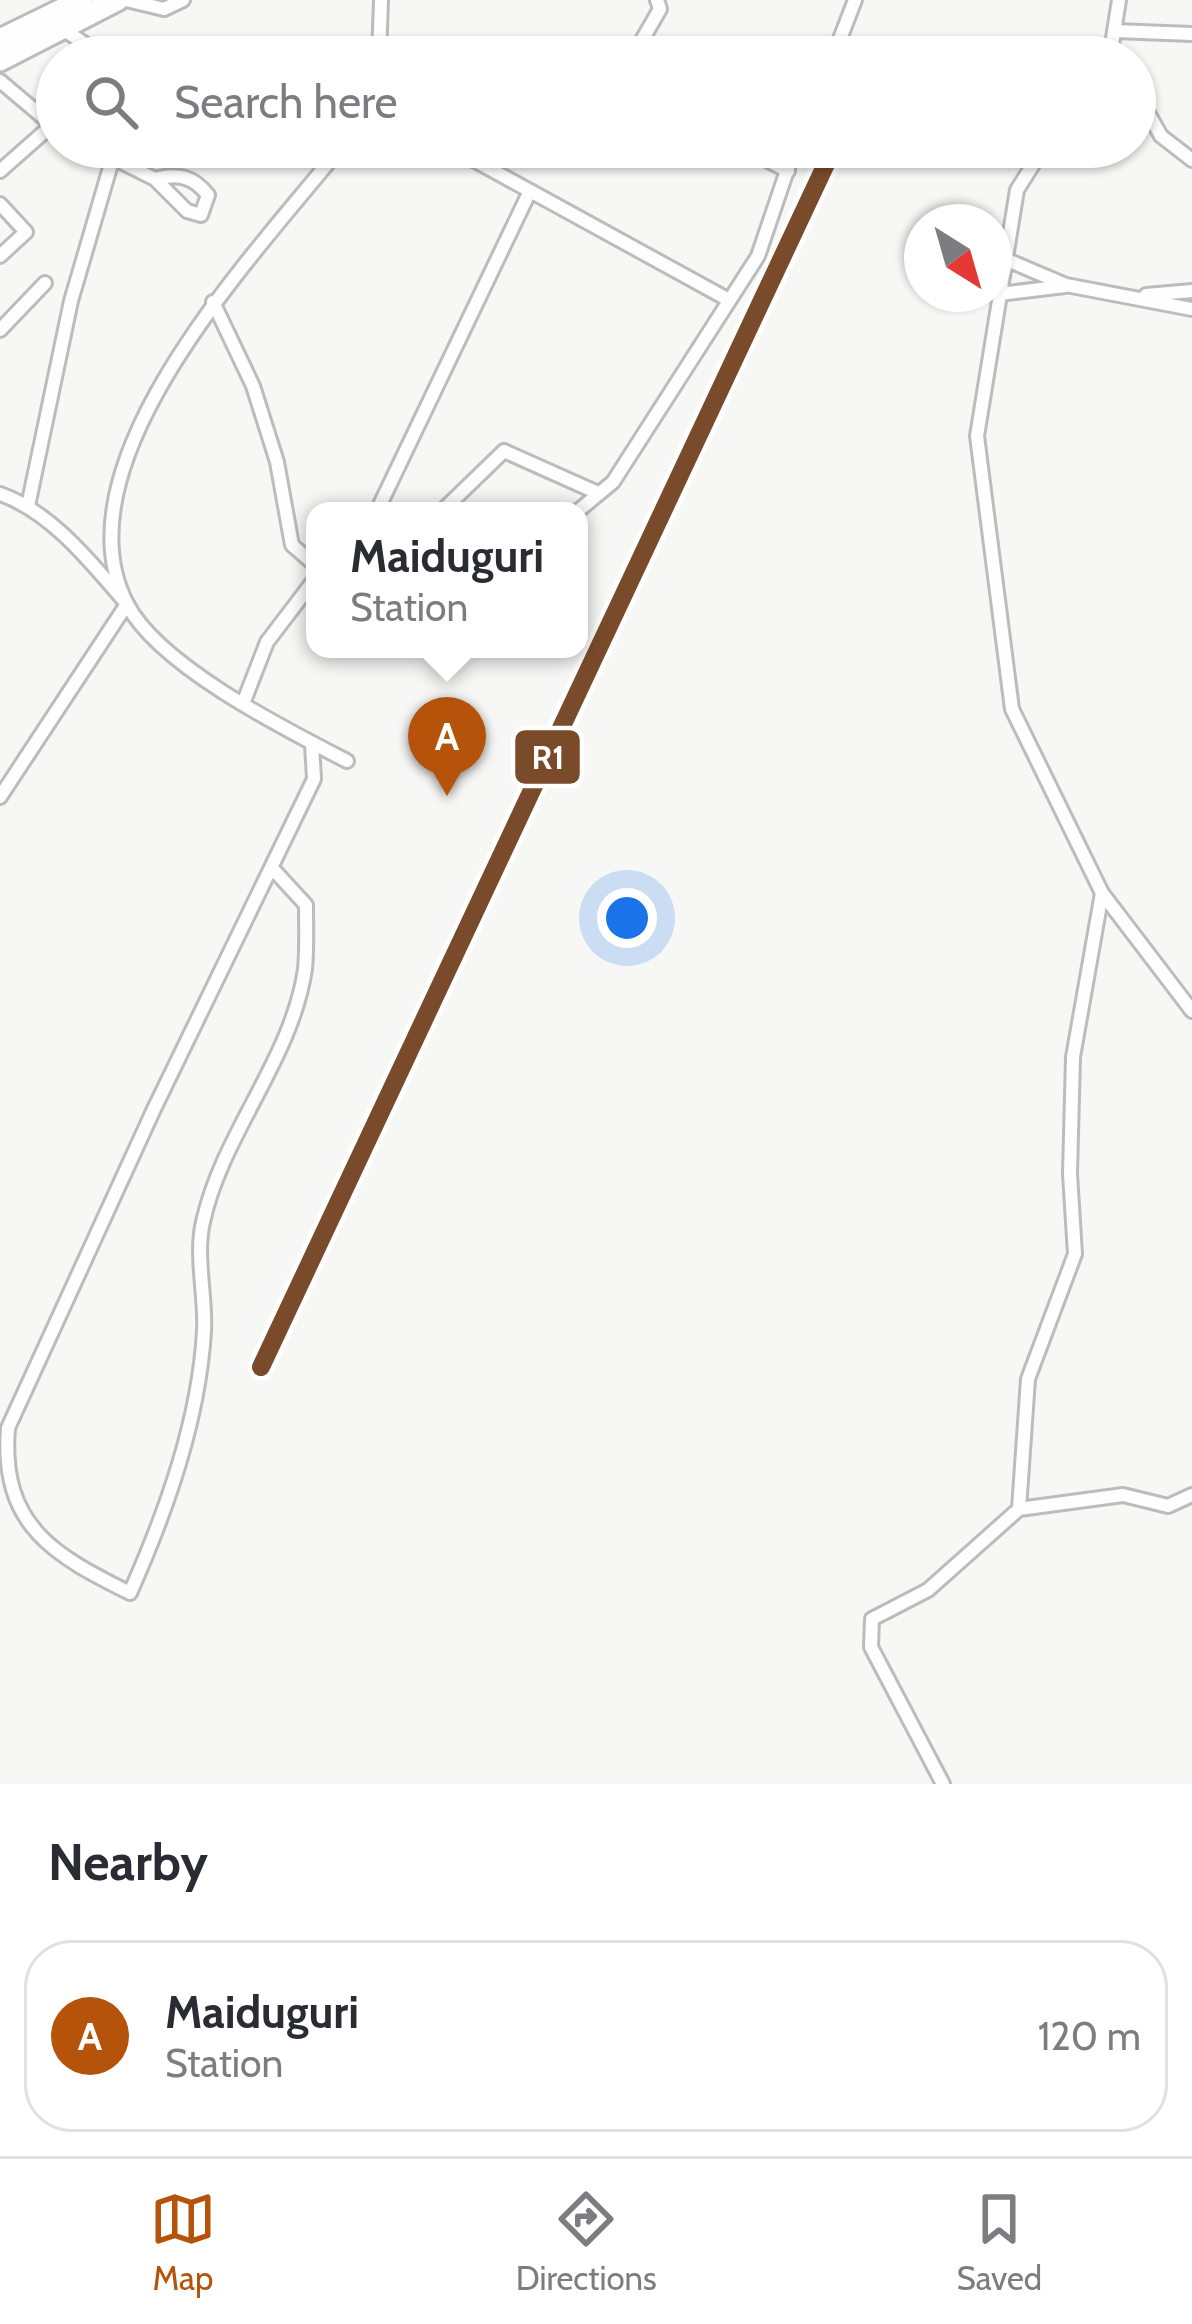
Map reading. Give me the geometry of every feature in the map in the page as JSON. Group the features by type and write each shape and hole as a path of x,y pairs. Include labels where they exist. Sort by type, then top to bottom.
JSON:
{"highway":[{"path":"0,40 82,0"},
{"path":"49,36 121,0"},
{"path":"0,60 36,42"}],"street":[{"path":"121,0 164,9 183,0"},
{"path":"380,36 381,0"},
{"path":"644,36 660,9 657,0"},
{"path":"840,36 855,0"},
{"path":"1114,36 1119,0"},
{"path":"63,29 73,36"},
{"path":"1115,31 1192,34"},
{"path":"0,81 36,112"},
{"path":"1156,127 1192,160"},
{"path":"0,172 36,143"},
{"path":"28,506 71,301 109,168"},
{"path":"138,168 155,179"},
{"path":"0,797 127,604 112,537 118,482 191,333 324,168"},
{"path":"488,168 729,300"},
{"path":"782,168 788,171"},
{"path":"588,502 613,482 758,256 789,168"},
{"path":"1012,219 1017,190 1031,168"},
{"path":"381,502 530,191"},
{"path":"0,204 26,232 0,256"},
{"path":"1012,263 1066,285 1192,309"},
{"path":"0,330 45,283"},
{"path":"1012,292 1066,285"},
{"path":"1142,297 1192,291"},
{"path":"213,302 254,386 277,462 292,545 306,557"},
{"path":"996,312 977,436 1012,709 1102,893 1192,1011"},
{"path":"451,502 504,451 598,493"},
{"path":"0,494 28,506 84,555 172,656 347,761"},
{"path":"244,701 267,641 306,591"},
{"path":"272,868 306,905 304,971 287,1025 219,1171 201,1227 204,1327 198,1397 159,1527 130,1593 56,1556 34,1538 8,1491 5,1441 154,1108 314,779 312,744"},
{"path":"1019,1509 1028,1379 1075,1254 1070,1174 1073,1057 1102,893"},
{"path":"943,1784 871,1647 872,1619 928,1590 1019,1509 1123,1495 1168,1506 1192,1495"}],"transit line":[{"name":"R1","path":"261,1367 824,168"}],"place":[{"name":"Maiduguri","path":"447,796"}]}
